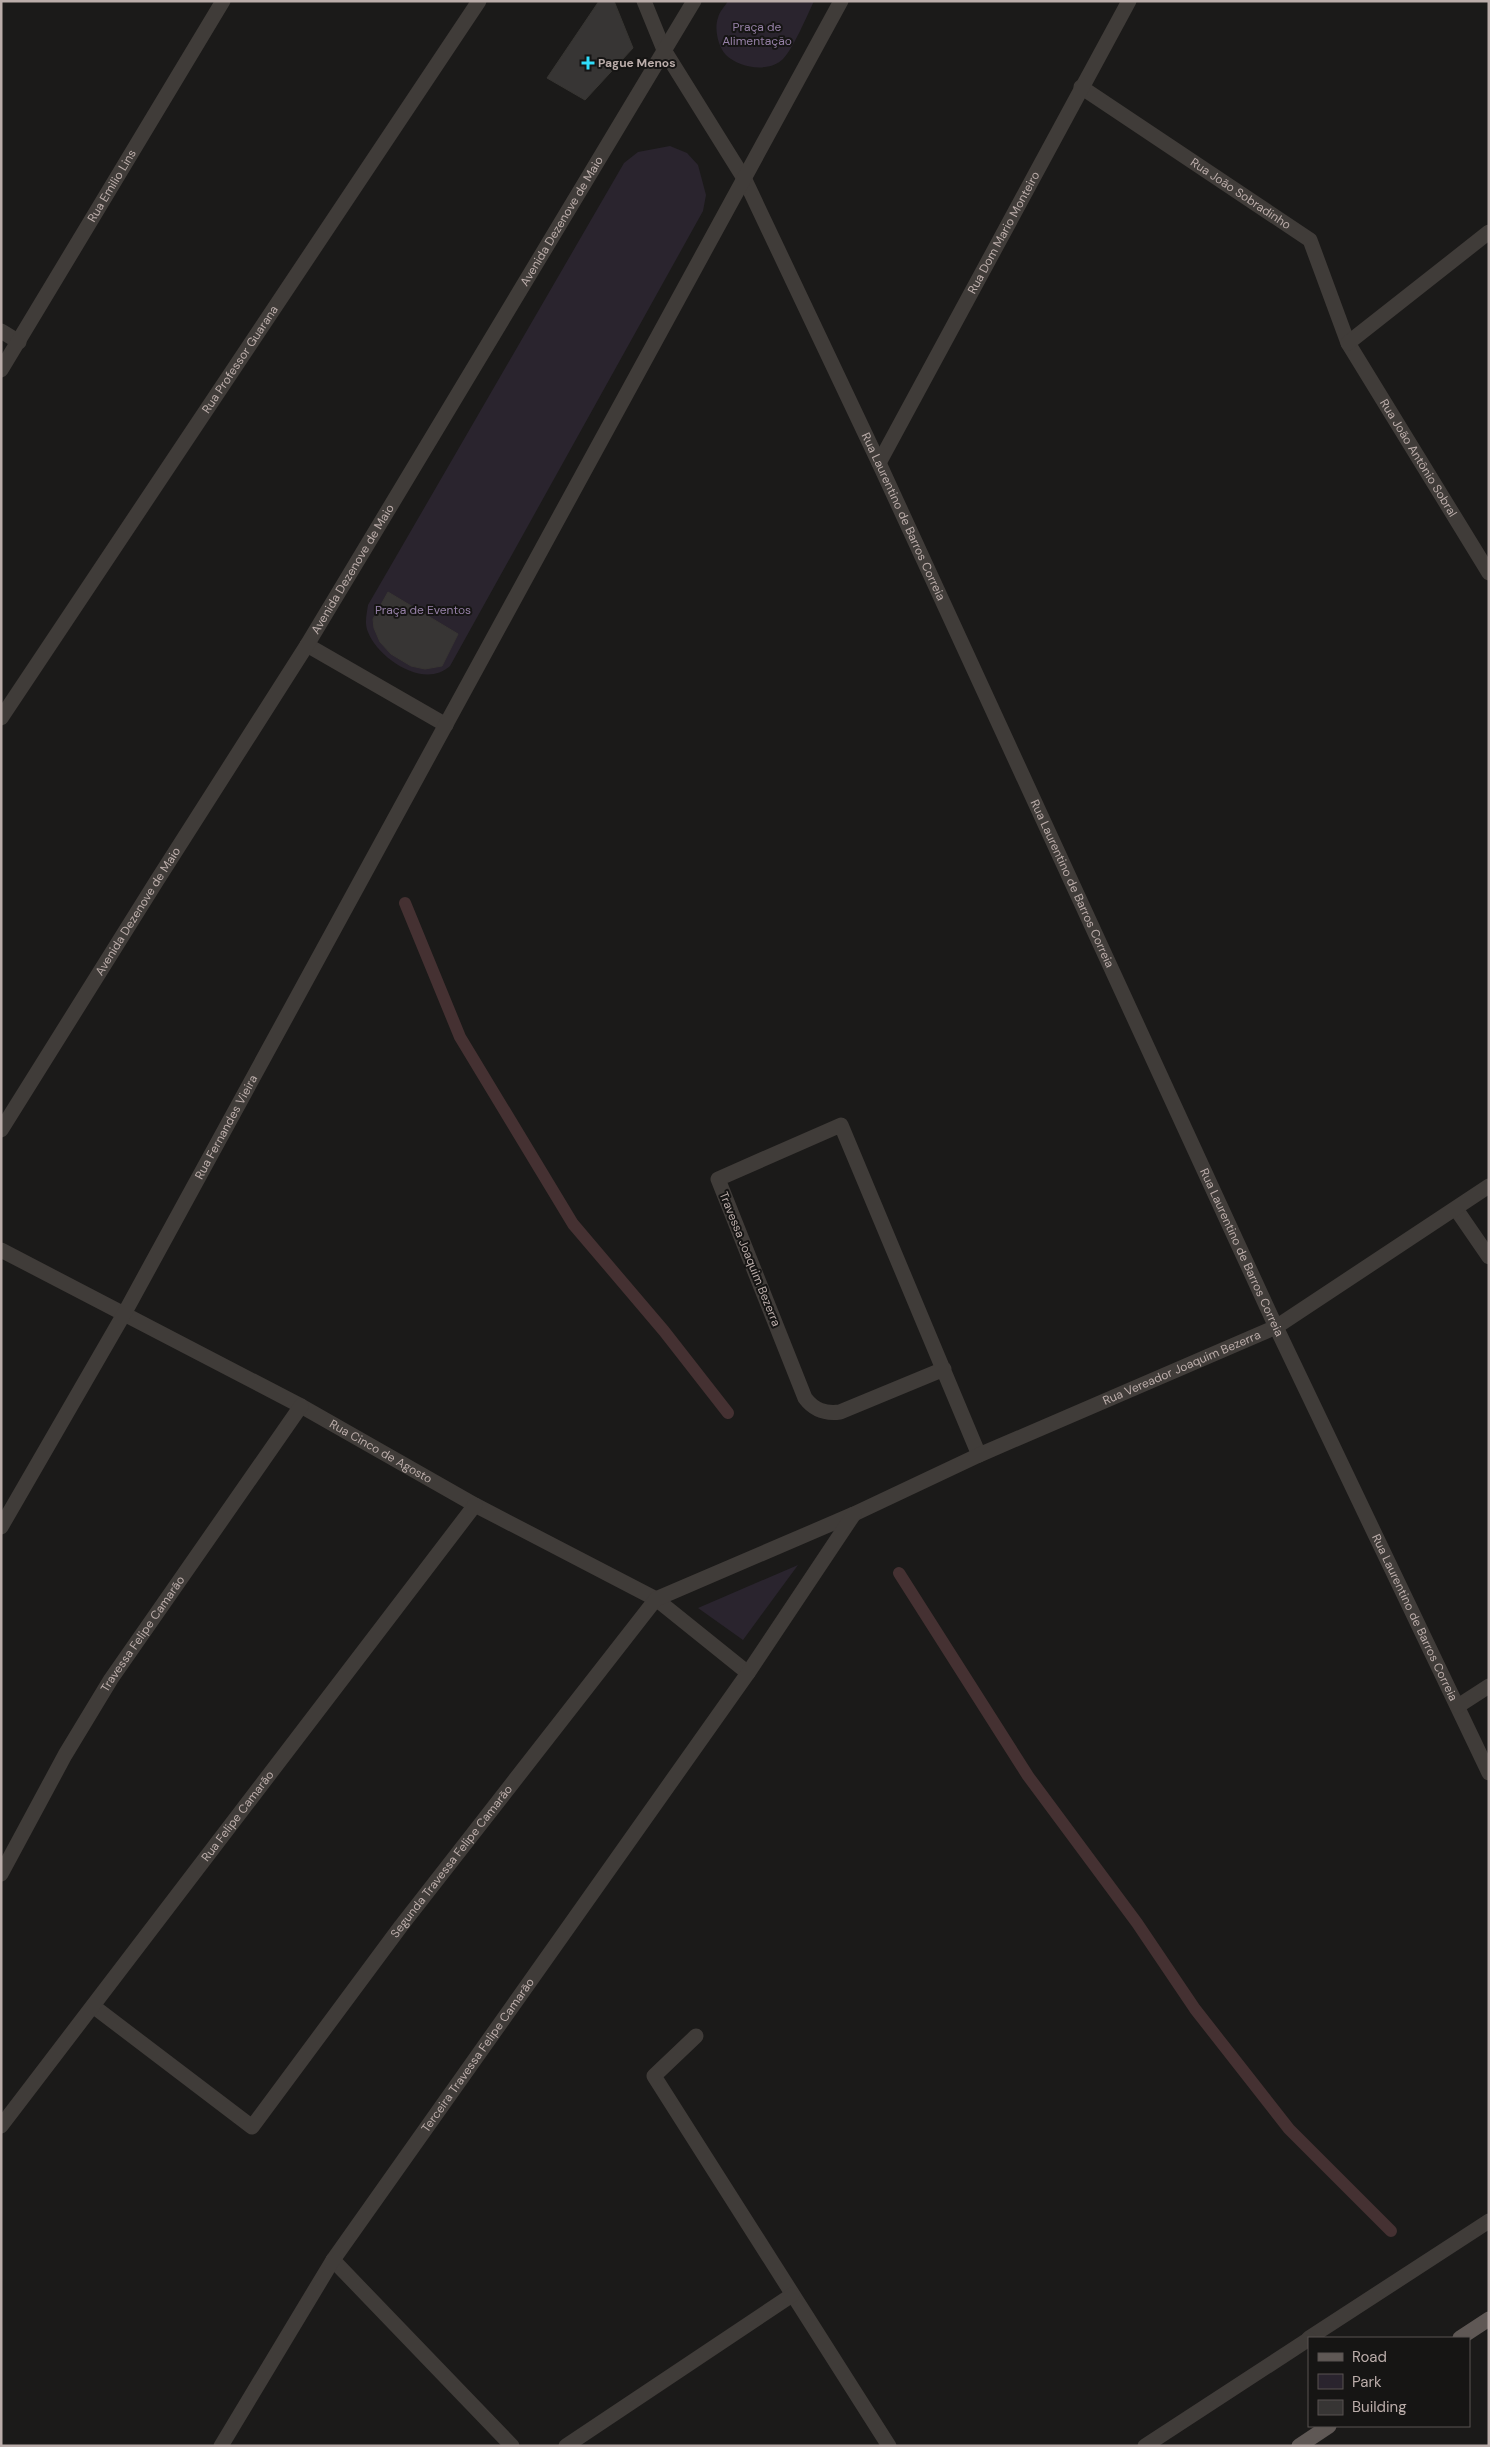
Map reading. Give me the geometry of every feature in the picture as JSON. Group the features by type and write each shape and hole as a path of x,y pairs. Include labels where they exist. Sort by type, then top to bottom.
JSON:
{"main road":[{"path":"1462,2337 1489,2319"},
{"path":"1299,2446 1328,2427"}],"street":[{"name":"Rua Emilio Lins","path":"1,370 223,1"},
{"name":"Rua Professor Guarana","path":"1,718 479,1"},
{"name":"Rua Laurentino de Barros Correia","path":"644,1 664,50 745,180 879,463 1276,1327 1489,1773"},
{"name":"Avenida Dezenove de Maio","path":"1,1130 156,882 307,646 694,1"},
{"path":"307,646 446,725 841,1"},
{"name":"Rua Dom Mario Monteiro","path":"879,463 1129,1"},
{"name":"Rua João Sobradinho","path":"1081,88 1310,240 1348,342"},
{"path":"1348,342 1489,232"},
{"path":"1,331 19,342"},
{"name":"Rua João Antônio Sobral","path":"1348,342 1489,573"},
{"name":"Rua Fernandes Vieira","path":"1,1527 124,1314 446,725"},
{"name":"Travessa Joaquim Bezerra","path":"944,1369 840,1412 829,1413 810,1406 805,1398 718,1179 841,1125 944,1369 979,1455"},
{"name":"Rua Vereador Joaquim Bezerra","path":"656,1599 854,1514 979,1455 1276,1327 1489,1186"},
{"path":"1456,1209 1489,1256"},
{"name":"Rua Cinco de Agosto","path":"1,1250 301,1406 475,1505 656,1599 748,1673"},
{"name":"Travessa Felipe Camarão","path":"1,1874 66,1755 111,1679 301,1406"},
{"name":"Rua Felipe Camarão","path":"1,2126 475,1505"},
{"name":"Terceira Travessa Felipe Camarão","path":"221,2446 333,2260 748,1673 854,1514"},
{"name":"Segunda Travessa Felipe Camarão","path":"93,2006 252,2127 401,1926 656,1599"},
{"path":"1458,1706 1489,1686"},
{"path":"696,2036 654,2076 889,2446"},
{"path":"1311,2337 1489,2221"},
{"path":"333,2260 512,2446"},
{"path":"566,2446 792,2295"},
{"path":"1145,2446 1308,2339"}],"green space":[{"name":"Praça de Alimentação","path":"728,1 814,1 800,32 783,59 770,66 754,67 738,63 726,55 719,42 717,22"},
{"name":"Praça de Eventos","path":"670,146 687,153 698,165 706,195 703,211 450,666 439,672 428,674 415,673 403,668 391,661 373,642 366,625 368,605 624,163 638,152"},
{"path":"798,1565 743,1640 698,1608"}],"building":[{"name":"Pague Menos","path":"599,1 614,1 633,48 585,100 547,78"},
{"path":"388,592 458,634 442,666 425,669 411,666 391,654 380,642 374,628 373,619"}],"waterway":[{"path":"405,903 460,1037 573,1224 664,1331 728,1413"},
{"path":"899,1573 1028,1776 1137,1923 1195,2009 1289,2129 1391,2231"}],"place":[{"name":"Pague Menos","path":"588,63"}]}
